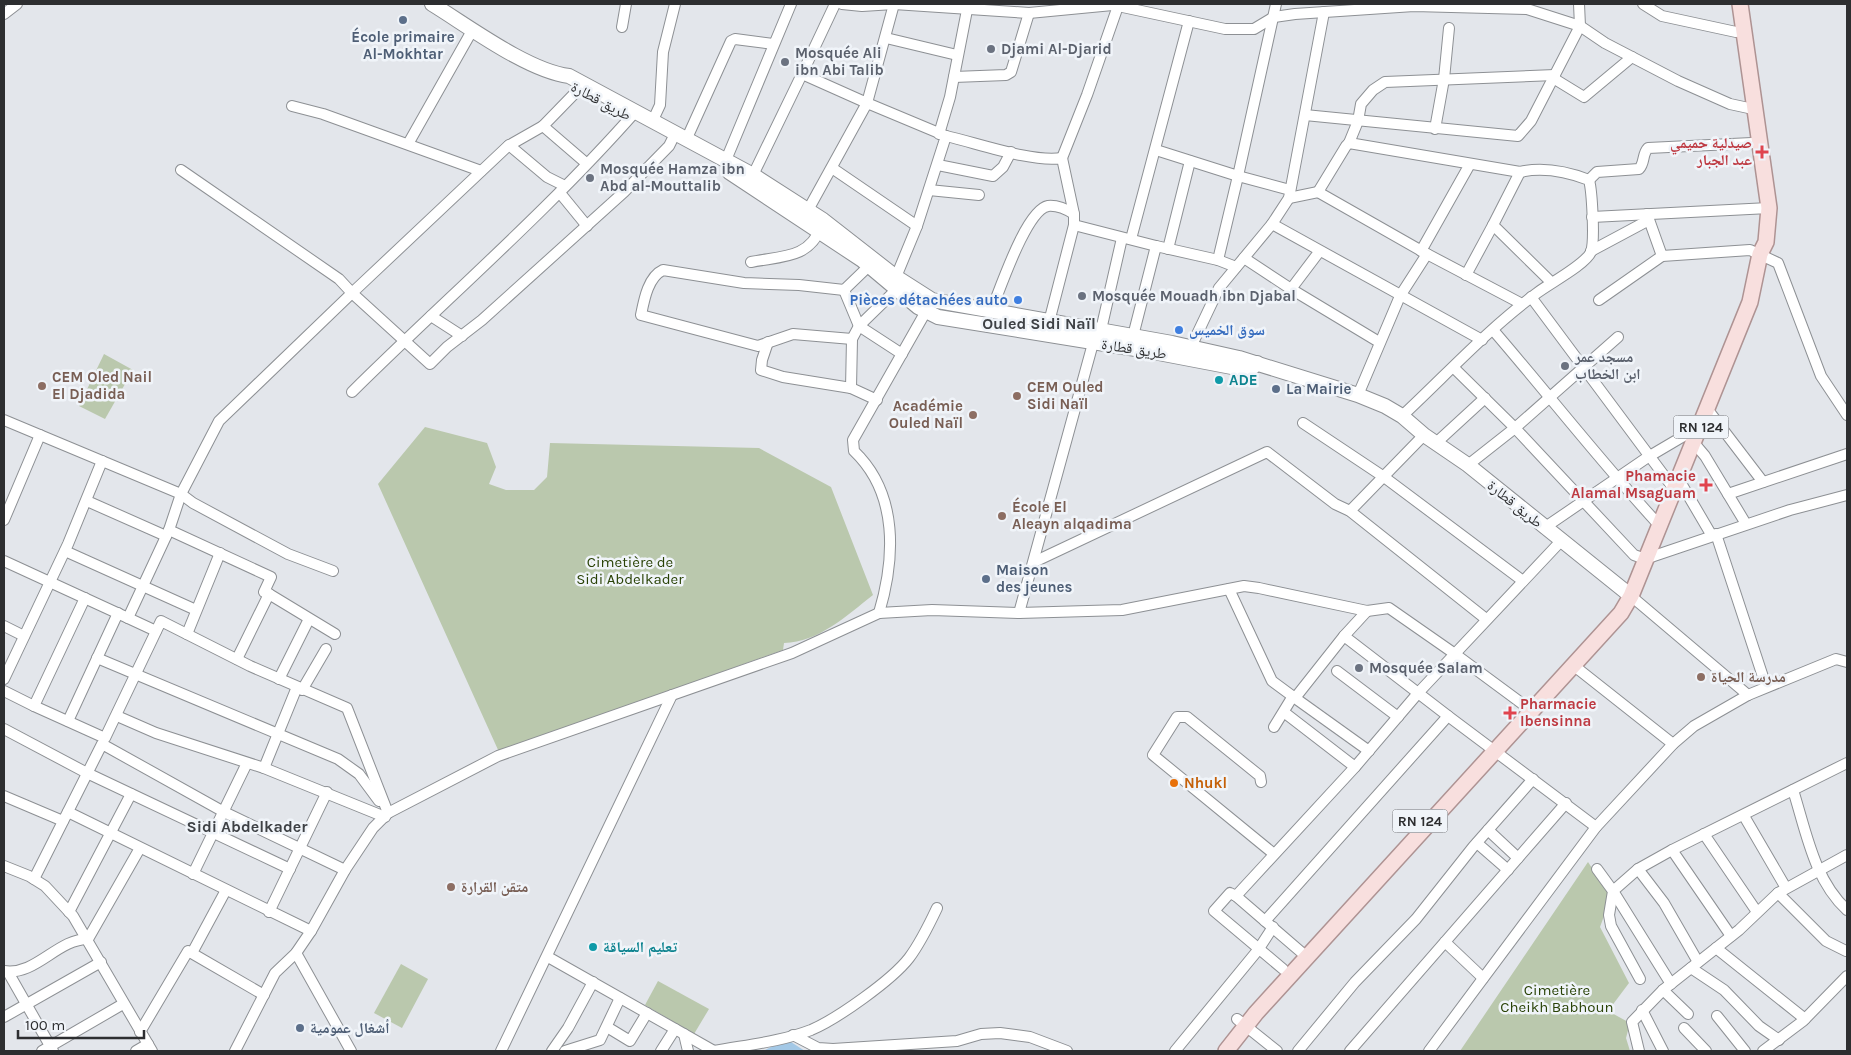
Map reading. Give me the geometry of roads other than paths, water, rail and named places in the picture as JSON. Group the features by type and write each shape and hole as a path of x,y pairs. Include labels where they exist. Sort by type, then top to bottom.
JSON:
{"main road":[{"name":"طريق قطارة","path":"432,4 523,59 560,75 565,82 580,86 753,175 808,210 821,225"},
{"name":"RN 124","path":"1528,709 1622,613 1631,596 1676,483 1690,438 1708,410 1750,302 1760,254 1758,242 1764,209 1750,108 1732,4"},
{"name":"RN 124","path":"1740,4 1752,144 1764,209"},
{"name":"طريق قطارة","path":"633,114 653,120 715,162 821,225 946,318 1133,336 1258,362 1358,394 1402,416 1430,439 1468,465 1631,596"},
{"name":"طريق قطارة","path":"929,305 992,311 1049,322 1237,368 1253,367 1258,362"},
{"name":"RN 124","path":"1215,1051 1528,709 1616,607 1631,596"},
{"name":"RN 124","path":"1226,1051 1241,1023 1283,969 1304,954"}],"street":[{"path":"4,14 17,4"},
{"path":"622,27 626,4"},
{"path":"653,120 660,105 663,52 675,4"},
{"path":"726,160 791,4"},
{"path":"753,175 835,4"},
{"path":"842,4 1019,8 1029,13 1120,5 1224,29 1254,29 1274,18 1329,9 1414,5 1528,9 1580,26 1632,57 1678,81 1730,104 1750,108"},
{"path":"808,210 867,103 894,4"},
{"path":"1218,260 1276,4"},
{"path":"1305,115 1518,136 1531,120 1580,26 1579,4"},
{"path":"1643,4 1662,16 1736,32"},
{"path":"1049,322 1074,225 1074,214 1062,158 1120,5"},
{"path":"851,388 852,339 858,326 898,283 938,165 958,55 960,8"},
{"path":"1191,347 1213,297 1272,224 1289,194 1329,9"},
{"path":"954,77 1006,75 1011,72 1029,13"},
{"path":"1020,613 1097,334 1156,150 1189,21"},
{"path":"408,144 473,28"},
{"path":"1435,129 1444,80 1450,28"},
{"path":"886,38 958,55"},
{"path":"181,170 339,279 430,364 587,226 647,169 678,136 731,41 734,39 773,44"},
{"path":"1318,192 1349,143 1358,121 1361,104 1373,90 1385,82 1554,76 1584,97 1632,57"},
{"path":"802,74 943,135 1052,160 1062,158"},
{"path":"128,618 167,533 181,494 219,421 480,171 509,145 543,126 580,86"},
{"path":"292,106 408,144 480,171"},
{"path":"352,392 430,316 504,249 633,114"},
{"path":"543,126 586,163"},
{"path":"1349,143 1520,172 1535,169 1589,180"},
{"path":"1589,180 1597,172 1639,168 1642,165 1644,152 1648,148 1752,144"},
{"path":"509,145 562,190 587,226"},
{"path":"1156,150 1289,194 1318,192 1466,275 1526,300 1585,367 1648,457 1676,483 1714,535 1766,686"},
{"path":"938,165 993,176 1003,167 1011,152"},
{"path":"1168,249 1190,161"},
{"path":"1358,394 1400,296 1470,164"},
{"path":"832,168 917,226"},
{"path":"1466,275 1494,225 1520,172"},
{"path":"1589,180 1592,192 1591,251"},
{"path":"929,190 979,195"},
{"path":"992,311 1019,241 1038,211 1047,206 1060,206 1074,214"},
{"path":"1592,217 1648,217 1764,209"},
{"path":"1402,416 1526,300 1582,262 1591,251 1648,217"},
{"path":"1648,217 1662,256"},
{"path":"1272,224 1319,252 1482,340"},
{"path":"751,262 804,252 821,225"},
{"path":"1074,225 1218,260 1236,267"},
{"path":"1494,225 1551,282"},
{"path":"1133,336 1156,246"},
{"path":"1599,300 1662,256 1750,250 1760,254 1778,263 1821,376 1847,415"},
{"path":"1291,289 1319,252"},
{"path":"1244,258 1379,342"},
{"path":"844,290 872,263"},
{"path":"844,290 799,285 744,283 663,270 657,272 645,294 641,315 758,346 792,334 852,339"},
{"path":"844,290 858,326 902,354"},
{"path":"879,613 888,582 892,540 888,512 877,480 868,464 854,451 853,440 929,305"},
{"path":"430,316 462,336"},
{"path":"1493,330 1550,396 1616,479 1659,525"},
{"path":"1468,465 1515,428 1618,337"},
{"path":"768,342 761,370 783,377 851,388 877,400"},
{"path":"1454,368 1515,428 1634,555 1645,559 1746,524 1847,495"},
{"path":"1350,511 1384,477 1430,439 1485,398"},
{"path":"1708,410 1763,482"},
{"path":"4,420 181,494 193,503 288,554 332,571"},
{"path":"1303,423 1384,477 1523,581"},
{"path":"4,520 40,435"},
{"path":"1544,528 1648,457 1690,438 1706,456 1746,524"},
{"path":"1034,562 1266,452 1335,504 1350,511 1486,619"},
{"path":"1728,494 1847,454"},
{"path":"4,679 65,551 102,461"},
{"path":"87,501 220,553 271,577 264,592 335,634"},
{"path":"1236,896 1355,768 1419,692 1561,541"},
{"path":"65,551 142,588 196,610"},
{"path":"187,634 220,553"},
{"path":"4,561 156,630"},
{"path":"235,1051 275,973 296,953 369,832 387,815 498,756 792,653 879,613 932,610 1020,613 1122,610 1244,586 1259,588 1367,611 1389,608 1455,654 1528,709"},
{"path":"1229,589 1272,681 1369,751"},
{"path":"237,659 269,594"},
{"path":"1631,596 1748,696"},
{"path":"34,706 85,598"},
{"path":"1274,727 1294,697 1367,611"},
{"path":"68,721 118,613"},
{"path":"279,679 310,618"},
{"path":"34,879 117,716 160,621 299,689 347,708 387,815"},
{"path":"4,626 24,636"},
{"path":"1344,636 1596,827"},
{"path":"264,768 278,732 299,689 326,649"},
{"path":"97,658 338,758 359,774 387,815"},
{"path":"1429,1051 1596,827 1673,744 1694,726 1766,686 1836,659 1847,662"},
{"path":"1573,665 1673,744"},
{"path":"1337,671 1398,717"},
{"path":"4,691 68,721 224,812 346,870"},
{"path":"504,1050 672,695"},
{"path":"1285,713 1355,768"},
{"path":"117,716 156,733 264,768 387,815"},
{"path":"1174,1051 1258,950 1269,924 1448,716"},
{"path":"1261,782 1260,776 1187,717 1177,717 1154,755 1274,854"},
{"path":"4,730 87,773 290,869"},
{"path":"193,874 247,763"},
{"path":"1640,979 1611,926 1609,915 1614,891 1638,869 1672,850 1744,816 1847,763"},
{"path":"1298,1051 1355,982 1416,919 1477,842 1533,778"},
{"path":"1793,790 1819,870 1832,892 1847,910"},
{"path":"269,912 327,792"},
{"path":"69,912 131,794"},
{"path":"4,796 110,833 311,931"},
{"path":"1350,1051 1566,804"},
{"path":"1744,816 1782,891 1826,941 1846,951"},
{"path":"1488,830 1518,858"},
{"path":"1704,834 1757,912"},
{"path":"1477,842 1508,870"},
{"path":"88,939 140,848"},
{"path":"1672,850 1731,936"},
{"path":"1639,1051 1631,1025 1633,1019 1642,1010 1782,891 1847,855"},
{"path":"4,866 45,886 69,912 88,939 123,1004 150,1048 136,1051"},
{"path":"1597,869 1614,891 1667,987 1688,1014"},
{"path":"1638,869 1664,902 1695,965 1724,990 1759,1026 1778,1040"},
{"path":"192,953 226,890"},
{"path":"1283,969 1258,950 1214,911 1230,893 1236,896 1304,954"},
{"path":"548,957 714,1051 769,1041 811,1030 836,1016 908,960 925,934 937,908"},
{"path":"88,939 77,939 22,971 6,972 26,1004 48,1050 123,1004"},
{"path":"1446,942 1483,978"},
{"path":"1716,948 1805,1019"},
{"path":"140,1032 188,951 264,995"},
{"path":"296,953 351,1051"},
{"path":"4,1017 101,962"},
{"path":"1767,1050 1805,1019 1847,976"},
{"path":"552,1051 568,1028 593,982"},
{"path":"565,1051 600,1040 620,998"},
{"path":"1642,1010 1663,1051"},
{"path":"607,1027 630,1042 647,1013"},
{"path":"1717,1016 1745,1051"},
{"path":"1241,1023 1277,1051"},
{"path":"1684,1028 1706,1051"},
{"path":"661,1051 680,1032"},
{"path":"680,1032 688,1051"},
{"path":"793,1035 818,1048 835,1050 957,1041 981,1034 1000,1033 1030,1037 1067,1051"},
{"path":"752,1051 769,1041"}],"water":[{"path":"791,1042 805,1051 763,1051 777,1044"}],"place":[{"name":"École primaire Al-Mokhtar","path":"403,20"},
{"name":"Djami Al-Djarid","path":"991,49"},
{"name":"Mosquée Ali ibn Abi Talib","path":"785,62"},
{"name":"صيدلية حميمي عبد الجبار","path":"1762,152"},
{"name":"Mosquée Hamza ibn Abd al-Mouttalib","path":"590,178"},
{"name":"Mosquée Mouadh ibn Djabal","path":"1082,296"},
{"name":"Pièces détachées auto","path":"1018,300"},
{"name":"سوق الخميس","path":"1179,330"},
{"name":"مسجد عمر ابن الخطاب","path":"1565,366"},
{"name":"ADE","path":"1219,380"},
{"name":"CEM Oled Nail El Djadida","path":"42,386"},
{"name":"La Mairie","path":"1276,389"},
{"name":"CEM Ouled Sidi Naïl","path":"1017,396"},
{"name":"Académie Ouled Naïl","path":"973,415"},
{"name":"Phamacie Alamal Msaguam","path":"1706,485"},
{"name":"École El Aleayn alqadima","path":"1002,516"},
{"name":"Maison des jeunes","path":"986,579"},
{"name":"Mosquée Salam","path":"1359,668"},
{"name":"مدرسة الحياة","path":"1701,677"},
{"name":"Pharmacie Ibensinna","path":"1510,713"},
{"name":"Nhukl","path":"1174,783"},
{"name":"متقن القرارة","path":"451,887"},
{"name":"تعليم السياقة","path":"593,947"},
{"name":"أشغال عمومية","path":"300,1028"}],"district":[{"name":"Ouled Sidi Naïl","path":"1039,323"},
{"name":"Sidi Abdelkader","path":"247,826"}],"park label":[{"name":"Cimetière de Sidi Abdelkader","path":"630,570"},
{"name":"Cimetière Cheikh Babhoun","path":"1557,998"}]}
